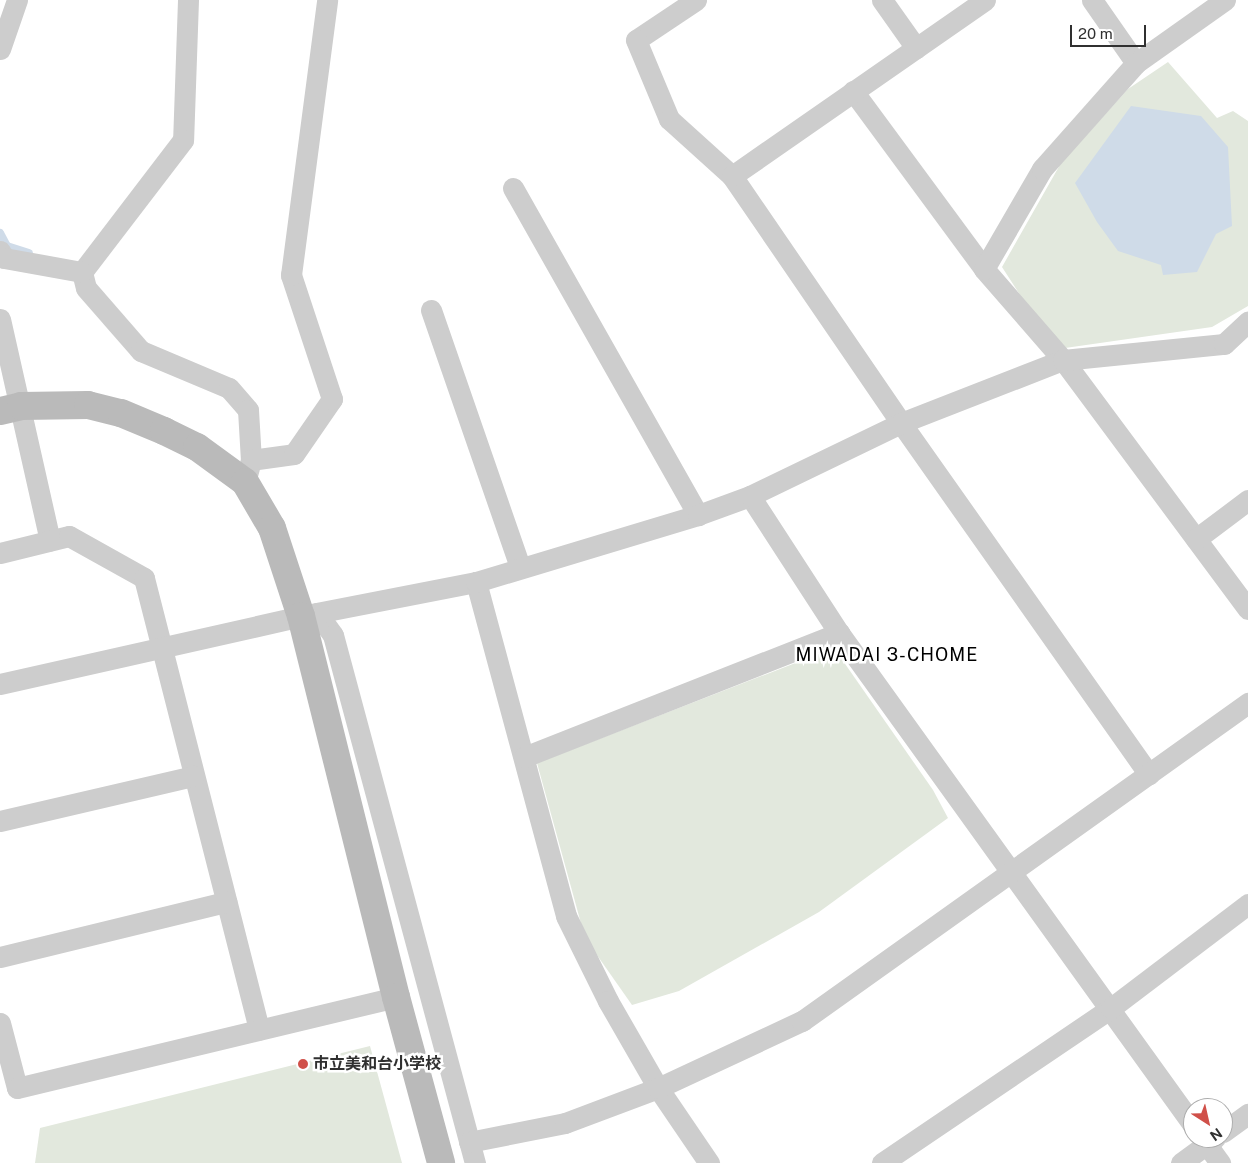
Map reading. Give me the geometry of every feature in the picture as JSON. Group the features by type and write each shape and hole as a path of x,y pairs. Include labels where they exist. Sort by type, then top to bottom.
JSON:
{"street":[{"path":"0,49 17,0"},
{"path":"82,272 183,140 188,0"},
{"path":"10,408 88,405 121,413 248,471 294,454 332,399 291,275 327,0"},
{"path":"696,0 636,40 669,119 732,176 901,423 1149,774"},
{"path":"882,0 916,48"},
{"path":"732,176 985,0"},
{"path":"1092,0 1136,63"},
{"path":"984,269 1042,169 1136,63 1225,0"},
{"path":"853,91 984,269 1063,360 1248,609"},
{"path":"513,188 698,515"},
{"path":"0,251 4,258 82,272"},
{"path":"82,272 86,288 141,351 229,388 248,410 248,471 309,614 396,998 441,1163"},
{"path":"431,310 520,567"},
{"path":"0,319 10,408 50,540"},
{"path":"0,684 309,614 476,582 520,567 698,515 750,496 901,423 1063,360 1224,344 1248,322"},
{"path":"750,496 839,633 1012,869 1183,1111"},
{"path":"1196,539 1248,500"},
{"path":"0,552 69,536 144,578 160,648 259,1030"},
{"path":"476,582 566,916 608,1001 658,1088 709,1163"},
{"path":"309,614 333,635 475,1163"},
{"path":"524,757 839,633"},
{"path":"469,1142 565,1123 658,1088 802,1021 1012,869 1248,703"},
{"path":"0,821 194,776"},
{"path":"0,958 226,902"},
{"path":"882,1163 1111,1008 1248,904"},
{"path":"0,1023 17,1088 396,998"},
{"path":"1233,1124 1248,1114"},
{"path":"1180,1163 1199,1148"},
{"path":"1215,1148 1220,1163"}],"shaded area":[{"path":"1168,62 1217,118 1233,111 1248,121 1248,306 1212,327 1065,348 1031,312 1002,267 1061,163 1128,89"},
{"path":"1131,106 1201,116 1228,147 1232,226 1216,234 1197,272 1163,275 1161,265 1118,251 1097,222 1075,183"},
{"path":"834,648 933,790 948,818 819,912 679,991 632,1005 585,938 537,763"},
{"name":"市立美和台小学校","path":"370,1046 402,1163 35,1163 40,1128"}],"waterway":[{"path":"0,233 7,246 29,253"}],"place":[{"name":"市立美和台小学校","path":"303,1064"}],"district":[{"name":"MIWADAI 3-CHOME","path":"887,655"}]}
